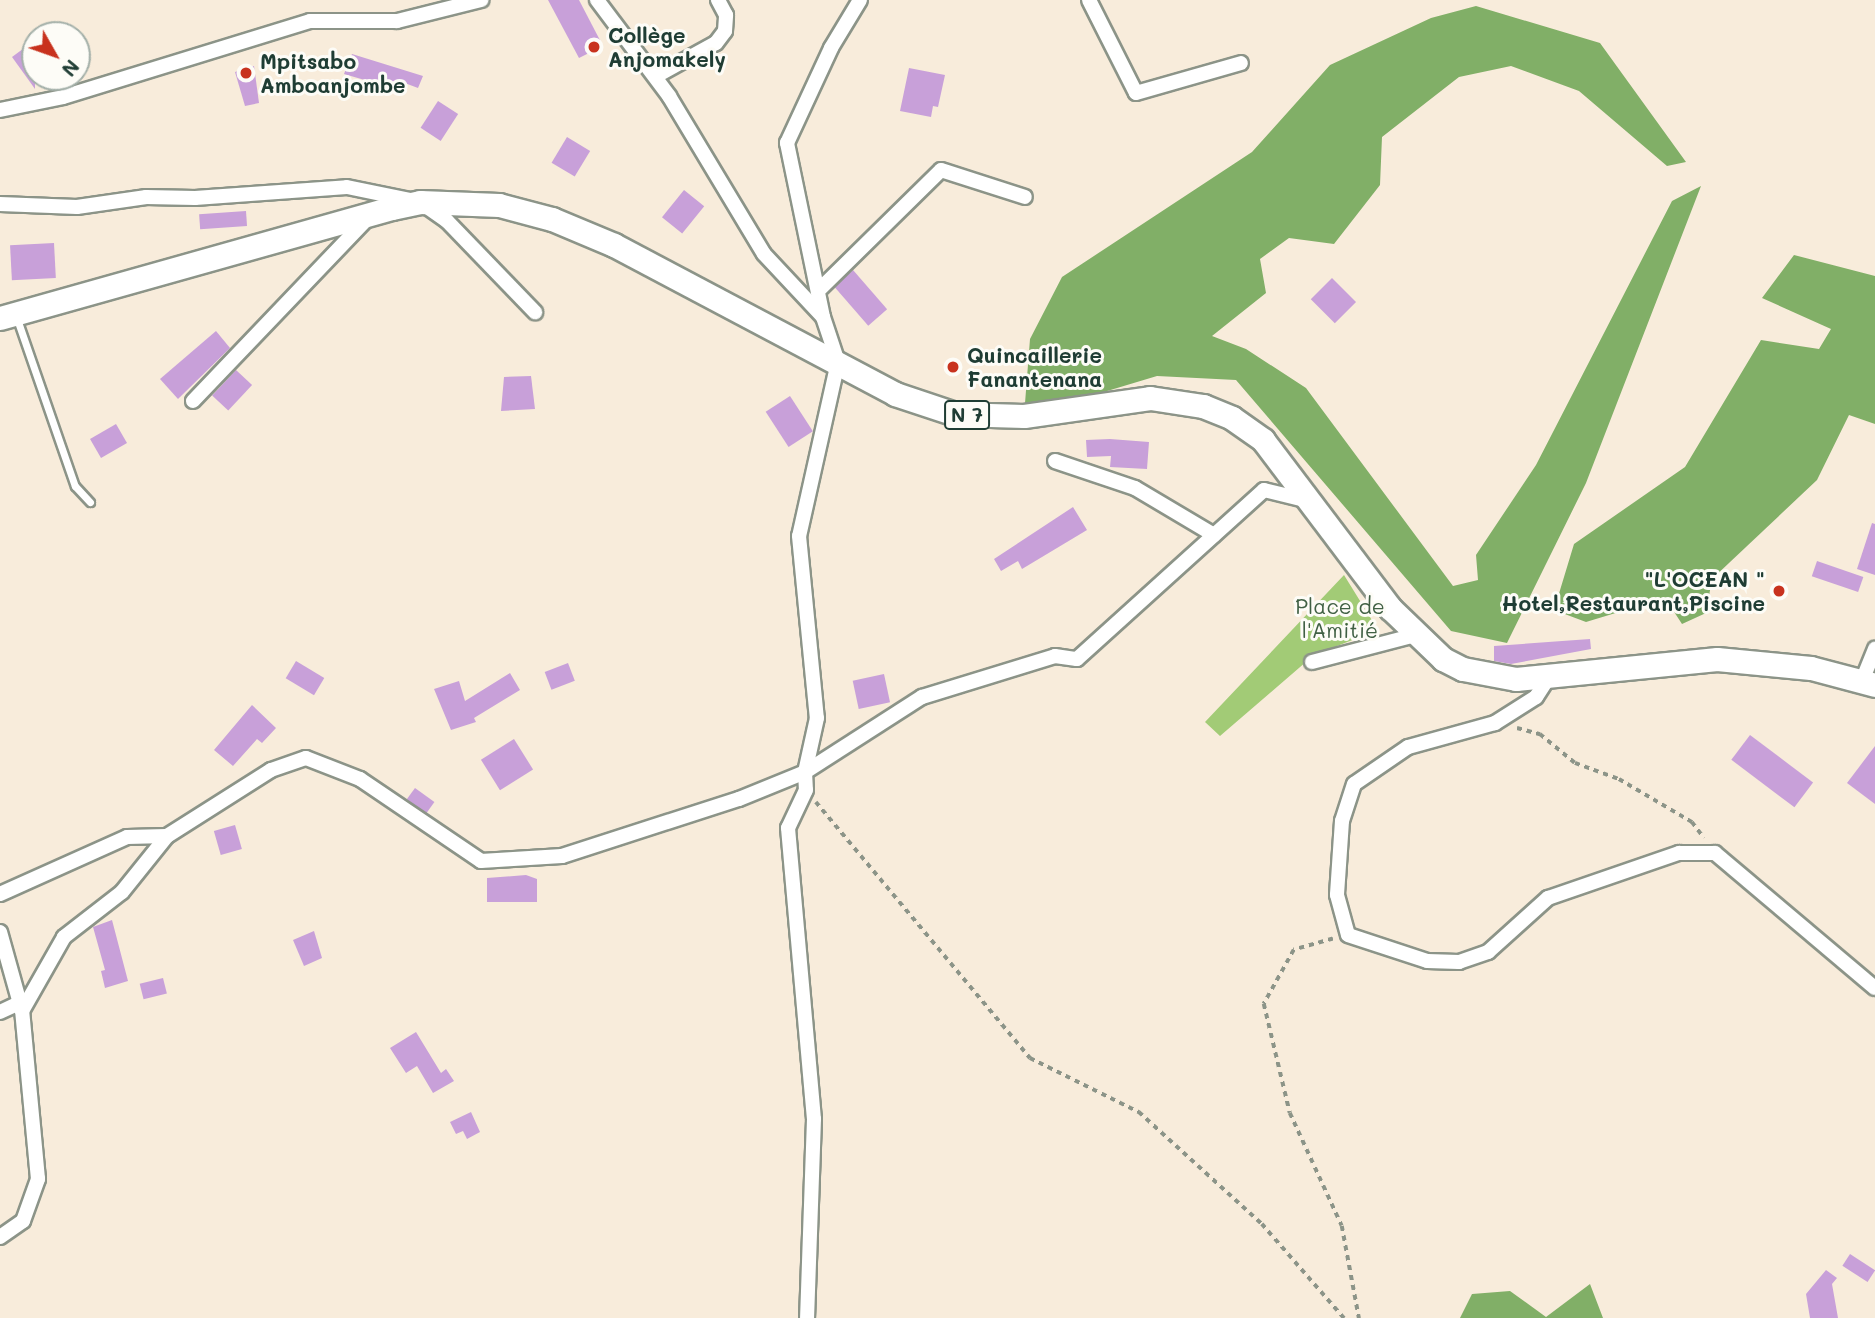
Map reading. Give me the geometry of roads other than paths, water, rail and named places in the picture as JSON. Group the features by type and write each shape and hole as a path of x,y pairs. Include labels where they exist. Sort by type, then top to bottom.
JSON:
{"main road":[{"name":"N 7","path":"8,315 420,202 499,205 552,219 658,267 895,394 955,414 1024,416 1150,398 1203,407 1231,418 1263,440 1314,502 1390,608 1443,659 1463,669 1516,679 1717,659 1811,668 1869,683"}],"street":[{"path":"0,110 62,97 310,21 397,21 481,0"},
{"path":"597,0 656,76 764,254 823,317"},
{"path":"656,76 716,43 725,31 726,15 718,0"},
{"path":"807,1318 814,1119 788,828 806,790 805,772 817,718 799,536 838,362 823,317 821,288 787,143 831,48 860,0"},
{"path":"1089,0 1136,93 1241,63"},
{"path":"821,288 941,170 1025,197"},
{"path":"0,204 77,207 146,197 195,198 347,187 420,202 447,221 535,312"},
{"path":"194,401 370,216"},
{"path":"1055,461 1135,488 1214,535"},
{"path":"0,1012 20,1007 64,937 122,892 167,836 271,770 306,758 359,779 481,861 562,856 739,799 805,772 922,697 1055,656 1077,659 1264,490 1314,502"},
{"path":"1312,663 1416,635"},
{"path":"1869,683 1875,648"},
{"path":"1549,677 1536,697 1495,723 1408,747 1354,784 1342,821 1337,895 1348,935 1427,961 1459,962 1488,953 1548,898 1679,853 1715,853 1875,988"},
{"path":"0,894 127,837 167,836"},
{"path":"0,932 20,1007 38,1179 23,1221 0,1237"}],"lane":[{"path":"8,315 75,486 90,502"}],"place":[{"name":"Collège Anjomakely","path":"594,47"},
{"name":"Mpitsabo Amboanjombe","path":"246,73"},
{"name":"Quincaillerie Fanantenana","path":"953,367"},
{"name":"\"L'OCEAN \" Hotel,Restaurant,Piscine","path":"1779,591"}],"park label":[{"name":"Place de l'Amitié","path":"1340,618"}]}
